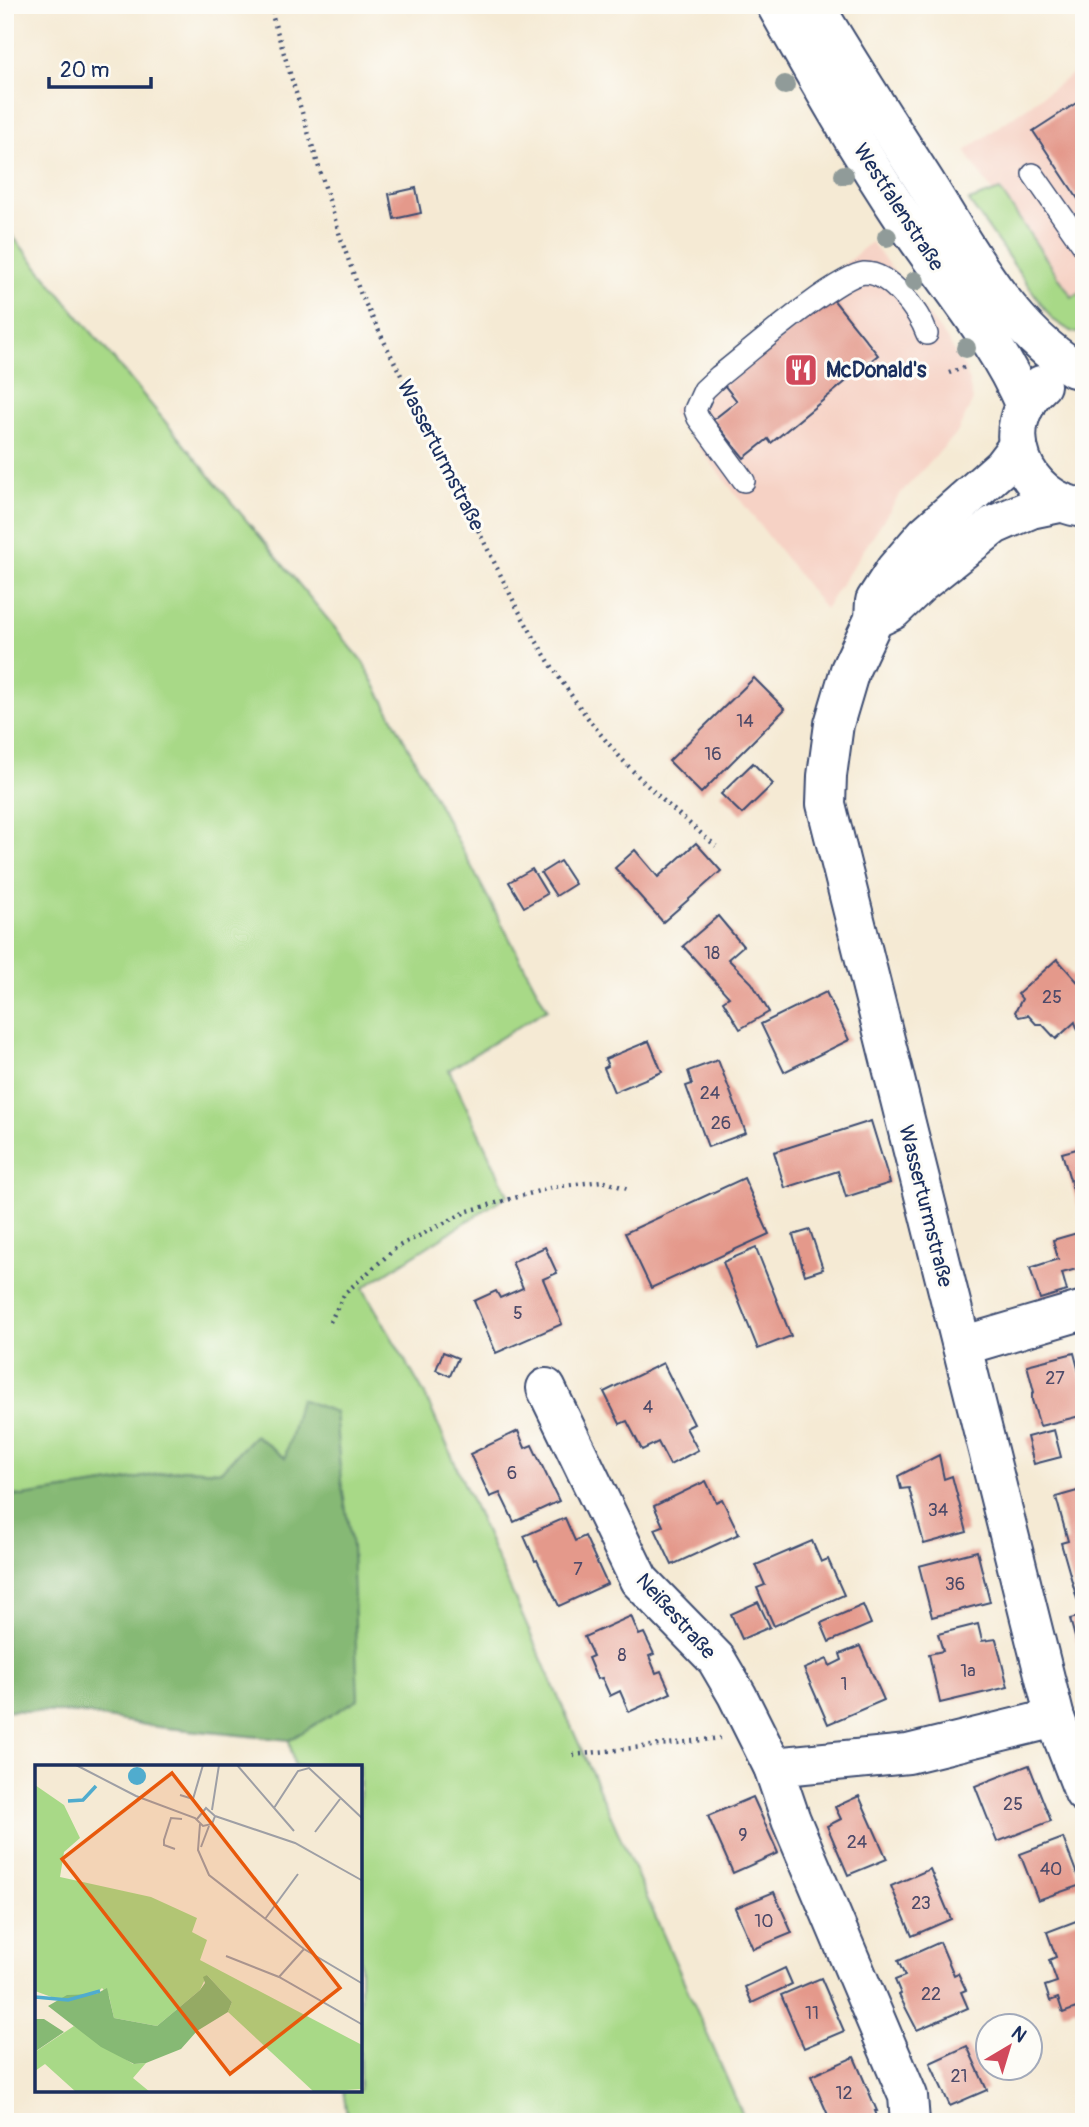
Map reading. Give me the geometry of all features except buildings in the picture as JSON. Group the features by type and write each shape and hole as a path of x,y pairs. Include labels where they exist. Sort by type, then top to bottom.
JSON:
{"street":[{"name":"Westfalenstraße","path":"776,5 905,220 994,348 1016,384 1025,406"},
{"name":"Westfalenstraße","path":"814,5 978,265 1023,327 1053,355 1079,367"},
{"path":"1072,506 1047,496 1036,486 1024,467 1018,446 1018,426 1025,406 1036,390 1048,379 1079,367"},
{"name":"Wasserturmstraße","path":"1018,446 1002,467 926,534 895,570 876,600 874,619 850,670 834,724 826,804 1055,1718 1084,1793"},
{"path":"874,619 893,610 921,583 994,525 1031,509 1072,506"},
{"path":"962,1346 1084,1310"},
{"name":"Neißestraße","path":"546,1388 639,1580 716,1659 773,1767 791,1820 908,2096 910,2122"},
{"path":"773,1767 908,1754 1055,1718"}],"lane":[{"path":"1033,174 1084,247"},
{"path":"744,481 695,410 704,390 719,376 824,293 849,278 865,273 884,278 921,319 927,334"}],"path":[{"name":"Wasserturmstraße","path":"269,5 341,239 361,295 539,647 570,695 621,758 716,846"},
{"path":"330,1322 345,1293 397,1247 468,1211 553,1187 601,1181 631,1190"},
{"path":"573,1755 756,1734"}],"shaded area":[{"path":"1084,66 1084,314 1073,312 965,151"},
{"path":"871,242 946,338 966,370 973,400 957,433 901,493 825,609 671,411"}],"green space":[{"path":"1000,190 1072,297 1084,290 1084,334 1072,332 1052,319 969,201"},
{"path":"5,227 363,662 547,1009 449,1070 508,1195 363,1288 424,1393 746,2122 348,2122 343,2092 362,2092 362,1765 294,1765 289,1740 358,1699 335,1412 285,1459 255,1435 221,1471 183,1469 119,1482 23,1496 5,1495"},
{"path":"300,1399 335,1412 341,1480 352,1546 358,1699 289,1740 157,1727 79,1713 5,1710 5,1495 23,1496 119,1482 183,1469 221,1471 255,1435 285,1458"}],"place":[{"name":"McDonald's","path":"801,370"}]}
